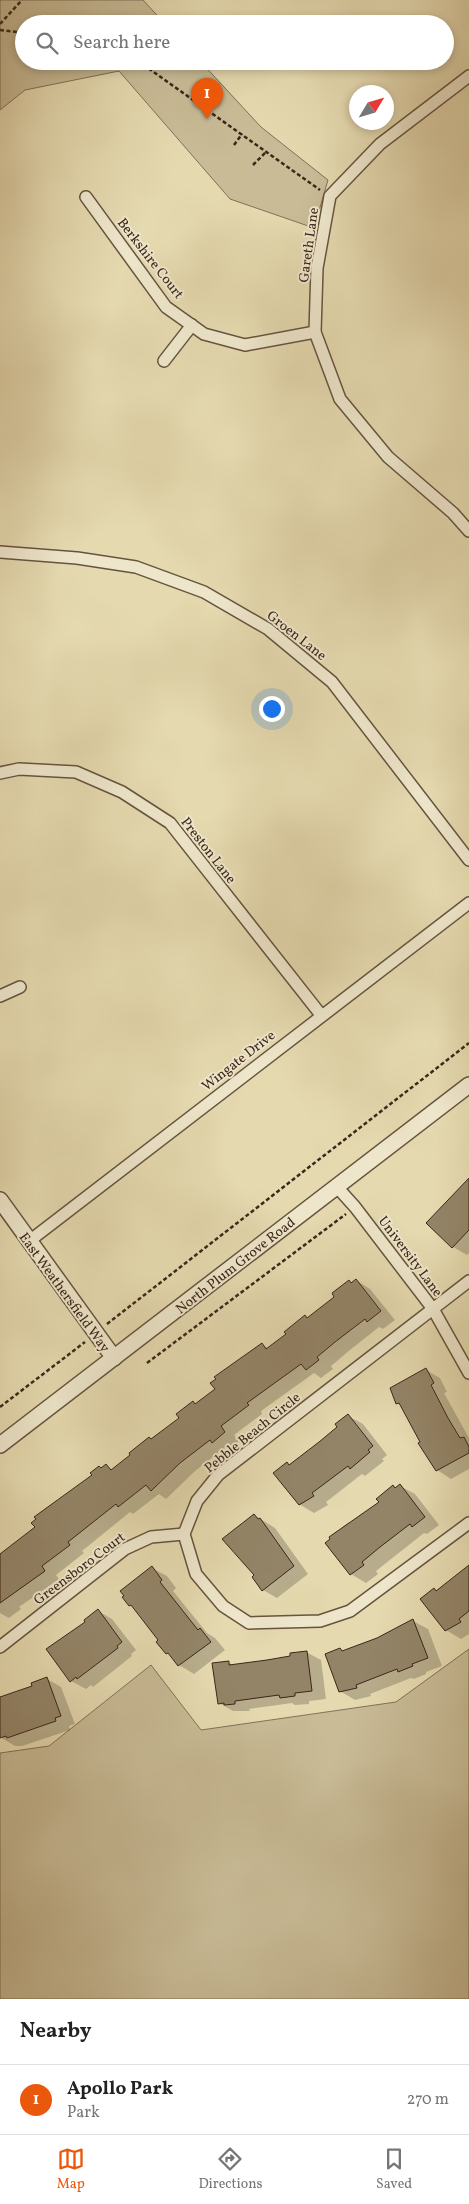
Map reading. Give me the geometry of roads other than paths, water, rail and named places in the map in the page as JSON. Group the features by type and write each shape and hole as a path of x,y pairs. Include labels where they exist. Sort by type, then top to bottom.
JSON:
{"street":[{"name":"Gareth Lane","path":"315,332 317,268 330,196 380,144 469,76"},
{"name":"Berkshire Court","path":"86,197 166,307 204,334 245,345 315,332"},
{"path":"164,361 192,325"},
{"path":"315,332 340,399 388,457 453,513 469,530"},
{"name":"Groen Lane","path":"1,548 136,567 204,592 268,629 332,682 469,860"},
{"name":"Preston Lane","path":"0,773 19,769 76,772 122,792 170,823 320,1015"},
{"name":"Wingate Drive","path":"28,1242 320,1015 469,904"},
{"path":"0,996 20,987"},
{"name":"North Plum Grove Road","path":"0,1445 469,1085"},
{"name":"University Lane","path":"337,1187 355,1207 433,1310 469,1373"},
{"name":"East Weathersfield Way","path":"0,1200 28,1242 114,1358"},
{"name":"Pebble Beach Circle","path":"184,1534 197,1501 218,1475 469,1281"},
{"path":"184,1534 196,1574 223,1606 249,1623 287,1624 320,1622 350,1611 469,1524"},
{"name":"Greensboro Court","path":"0,1647 125,1549 150,1537 184,1534"}],"place":[{"name":"Apollo Park","path":"207,119"}]}
